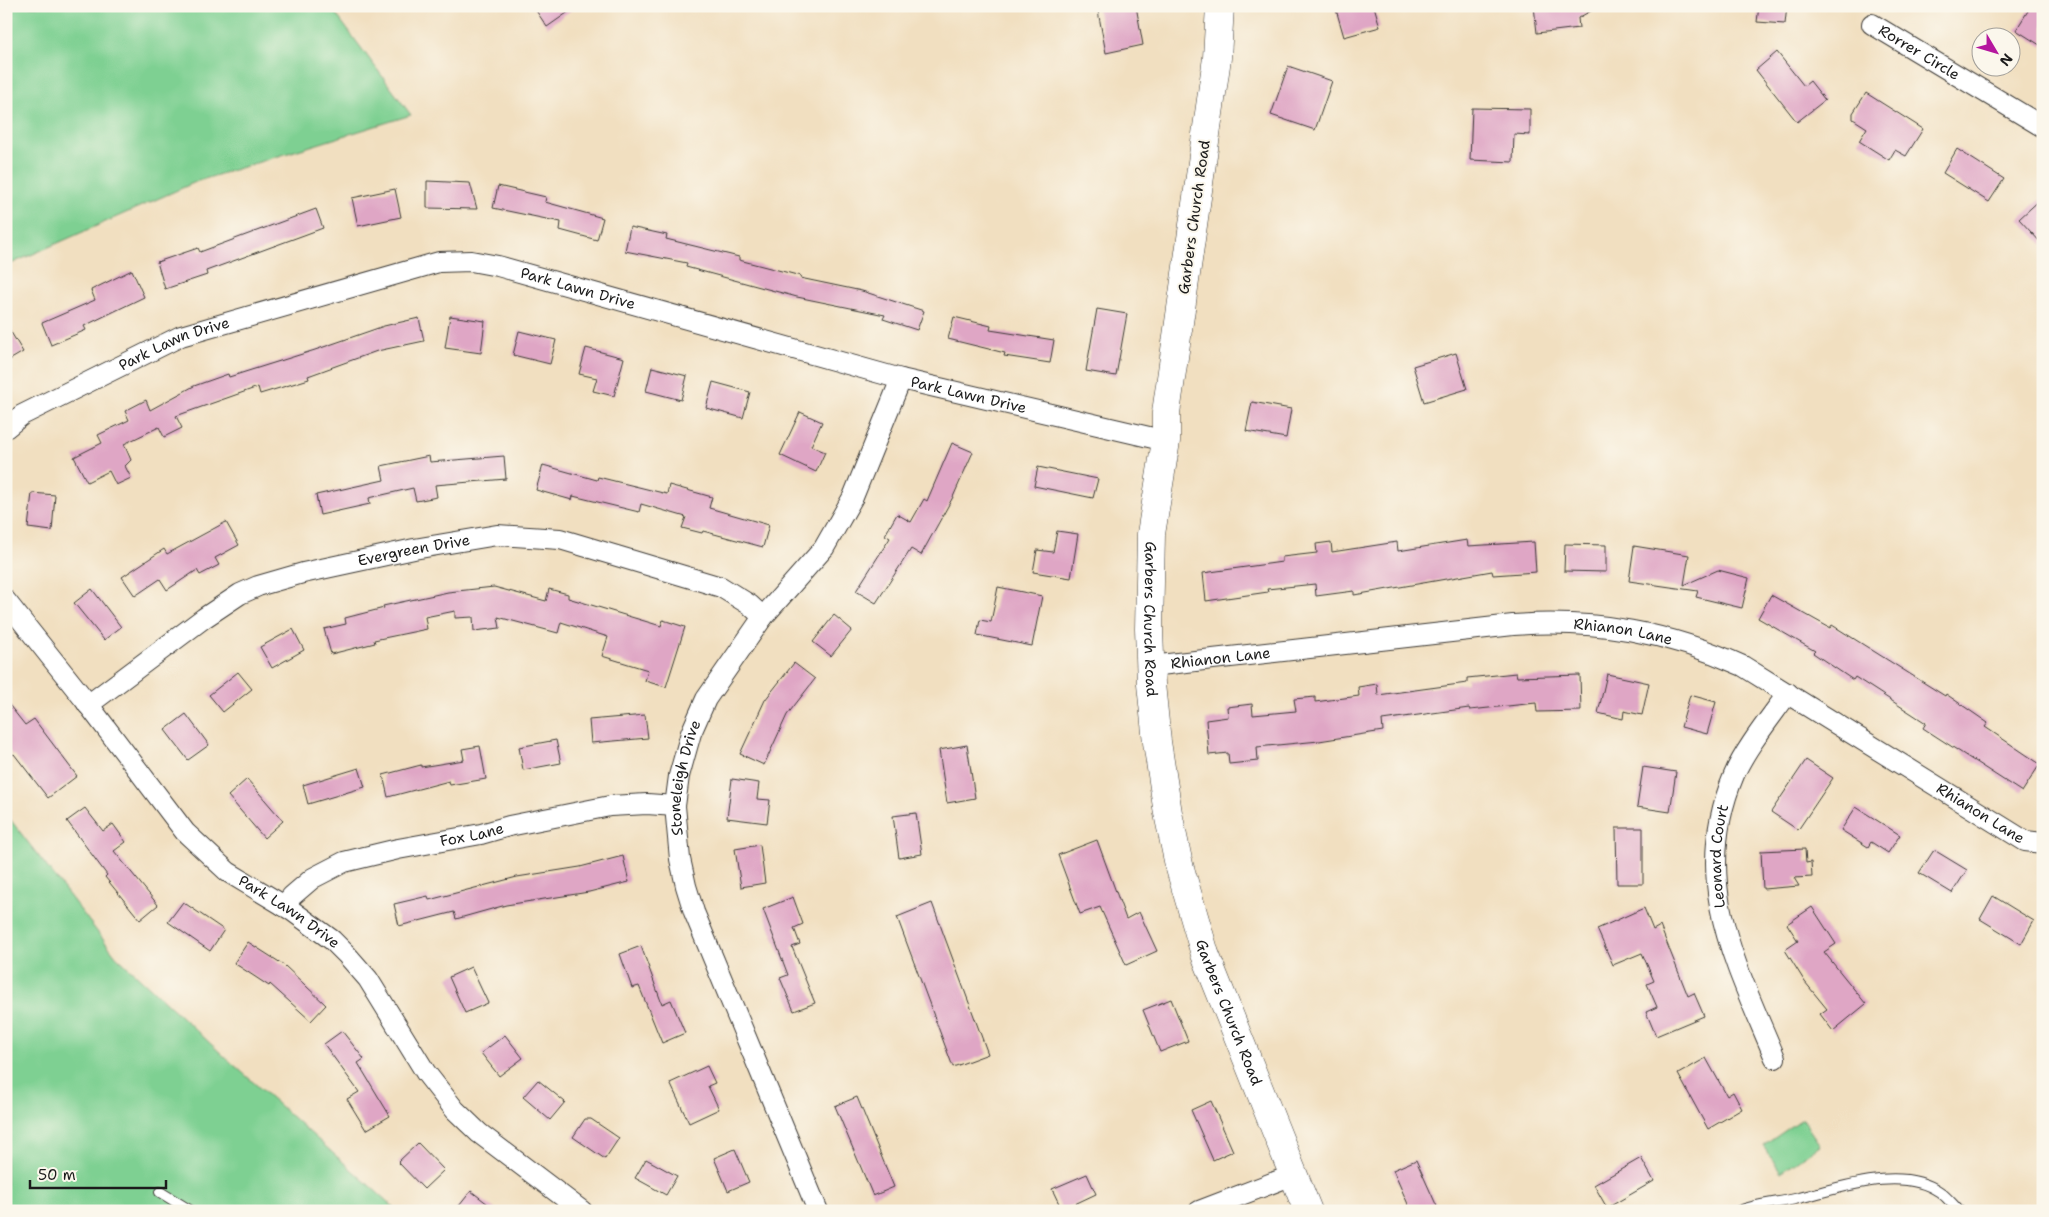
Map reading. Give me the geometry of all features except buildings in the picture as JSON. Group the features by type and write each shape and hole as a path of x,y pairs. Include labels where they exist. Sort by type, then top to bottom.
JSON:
{"street":[{"name":"Garbers Church Road","path":"1220,6 1217,58 1169,396 1166,441 1151,534 1149,629 1151,666 1157,742 1167,804 1193,916 1208,963 1308,1211"},
{"name":"Rorrer Circle","path":"1872,24 2043,127"},
{"name":"Park Lawn Drive","path":"6,428 22,415 181,336 439,262 471,261 498,266 901,379 1166,441"},
{"name":"Stoneleigh Drive","path":"818,1211 694,912 682,866 675,806 684,755 706,699 763,617 824,548 853,497 901,379"},
{"name":"Evergreen Drive","path":"88,705 204,618 240,594 258,586 303,572 404,551 497,535 560,539 721,587 750,605 763,617"},
{"name":"Park Lawn Drive","path":"6,601 191,838 228,872 284,906 332,940 359,968 394,1020 426,1074 455,1110 480,1133 582,1211"},
{"name":"Rhianon Lane","path":"1151,666 1513,625 1564,622 1622,628 1698,647 1743,666 2025,841 2043,843"},
{"name":"Leonard Court","path":"1775,1058 1728,940 1718,899 1715,859 1718,824 1734,774 1788,693"},
{"name":"Fox Lane","path":"284,906 302,886 320,873 360,858 610,806 647,804 675,806"},
{"path":"1199,1211 1293,1175"}],"lane":[{"path":"1739,1211 1795,1199 1847,1184 1899,1179 1920,1183 1939,1192 1960,1211"},
{"path":"160,1192 191,1211"}],"green space":[{"path":"6,6 330,6 411,115 198,181 6,266"},
{"path":"6,814 116,956 225,1057 398,1211 6,1211"},
{"path":"1802,1119 1820,1145 1781,1172 1763,1146"}]}
